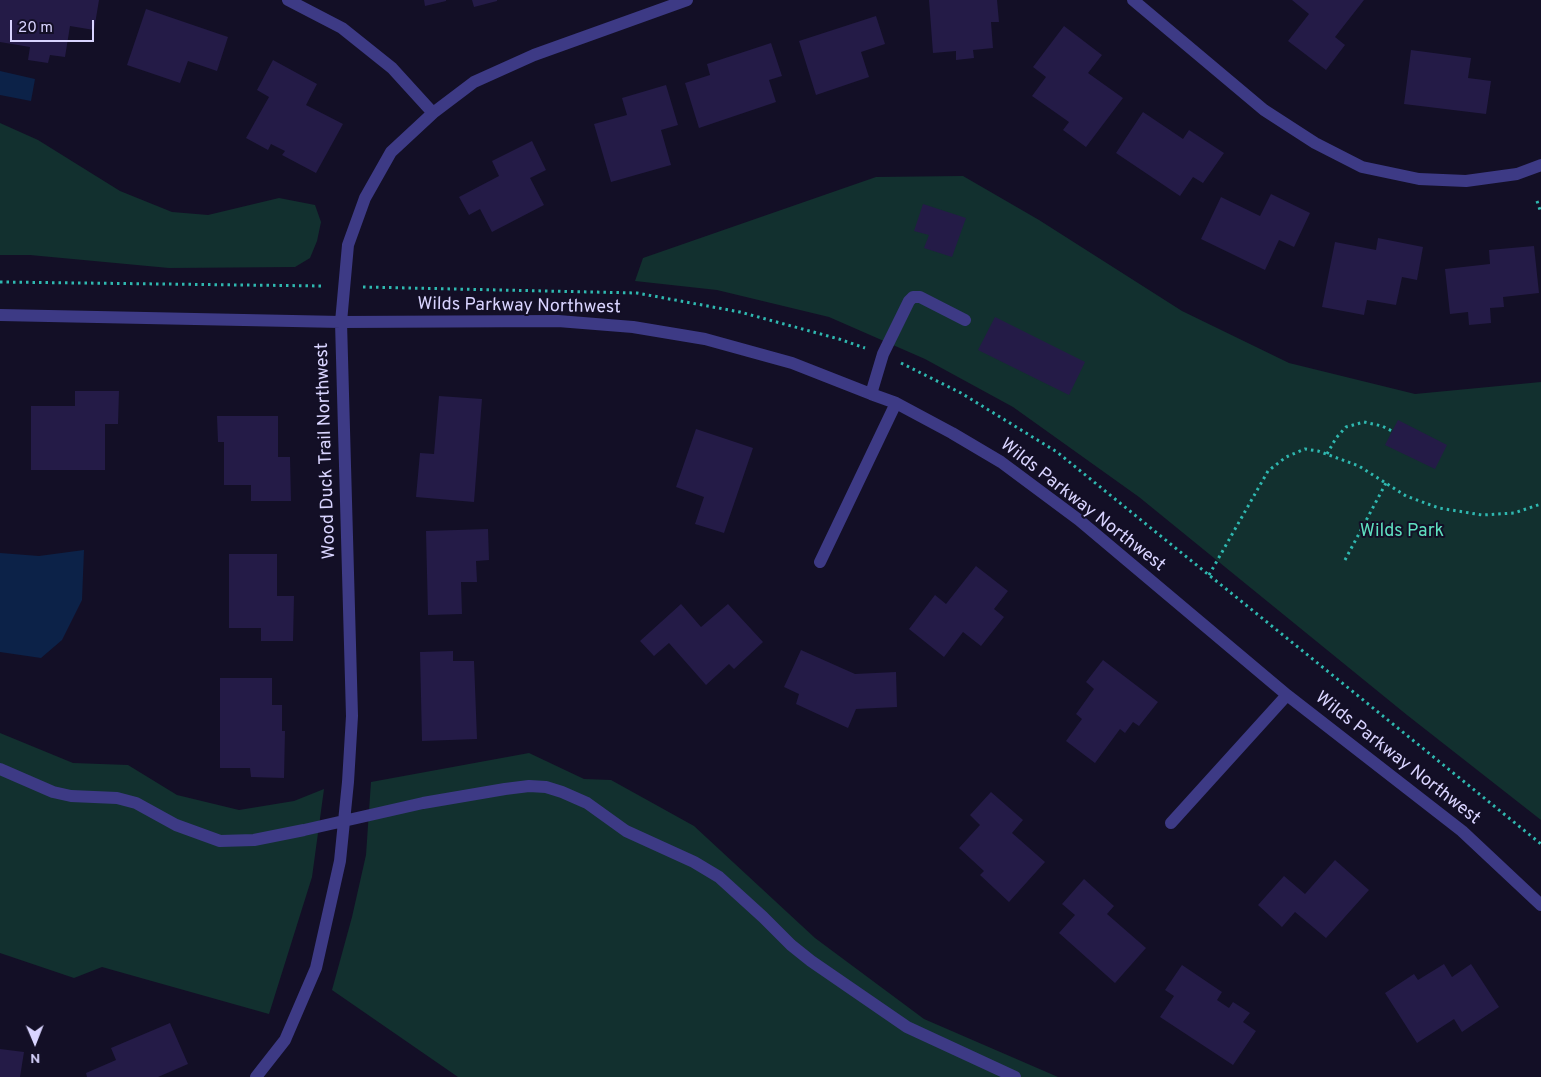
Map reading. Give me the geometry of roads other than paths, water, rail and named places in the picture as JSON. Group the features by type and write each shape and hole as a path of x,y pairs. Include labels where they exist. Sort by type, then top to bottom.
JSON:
{"street":[{"path":"288,0 342,28 392,68 433,114"},
{"name":"Wood Duck Trail Northwest","path":"256,1077 285,1040 316,968 340,860 345,820 352,716 341,322 348,245 365,198 391,152 433,114 474,82 534,55 687,0"},
{"path":"1133,0 1264,110 1315,143 1362,167 1419,179 1466,181 1517,174 1541,165"},
{"path":"871,394 883,354 909,301 913,297 920,297 965,320"},
{"name":"Wilds Parkway Northwest","path":"0,315 341,322 558,322 633,327 705,339 792,363 896,404 952,433 1009,468 1078,520 1287,695 1462,831 1541,905"},
{"path":"820,562 896,404"},
{"path":"1171,823 1287,695"},
{"path":"0,769 53,792 71,796 117,798 136,803 176,825 220,841 254,840 423,803 521,787 546,787 587,803 626,831 681,855 719,877 791,945 811,961 907,1027 1015,1077"}],"water":[{"path":"0,71 35,79 31,101 0,95"},
{"path":"84,550 82,600 62,640 41,658 0,652 0,553 39,556"}],"park label":[{"name":"Wilds Park","path":"1402,532"}]}
